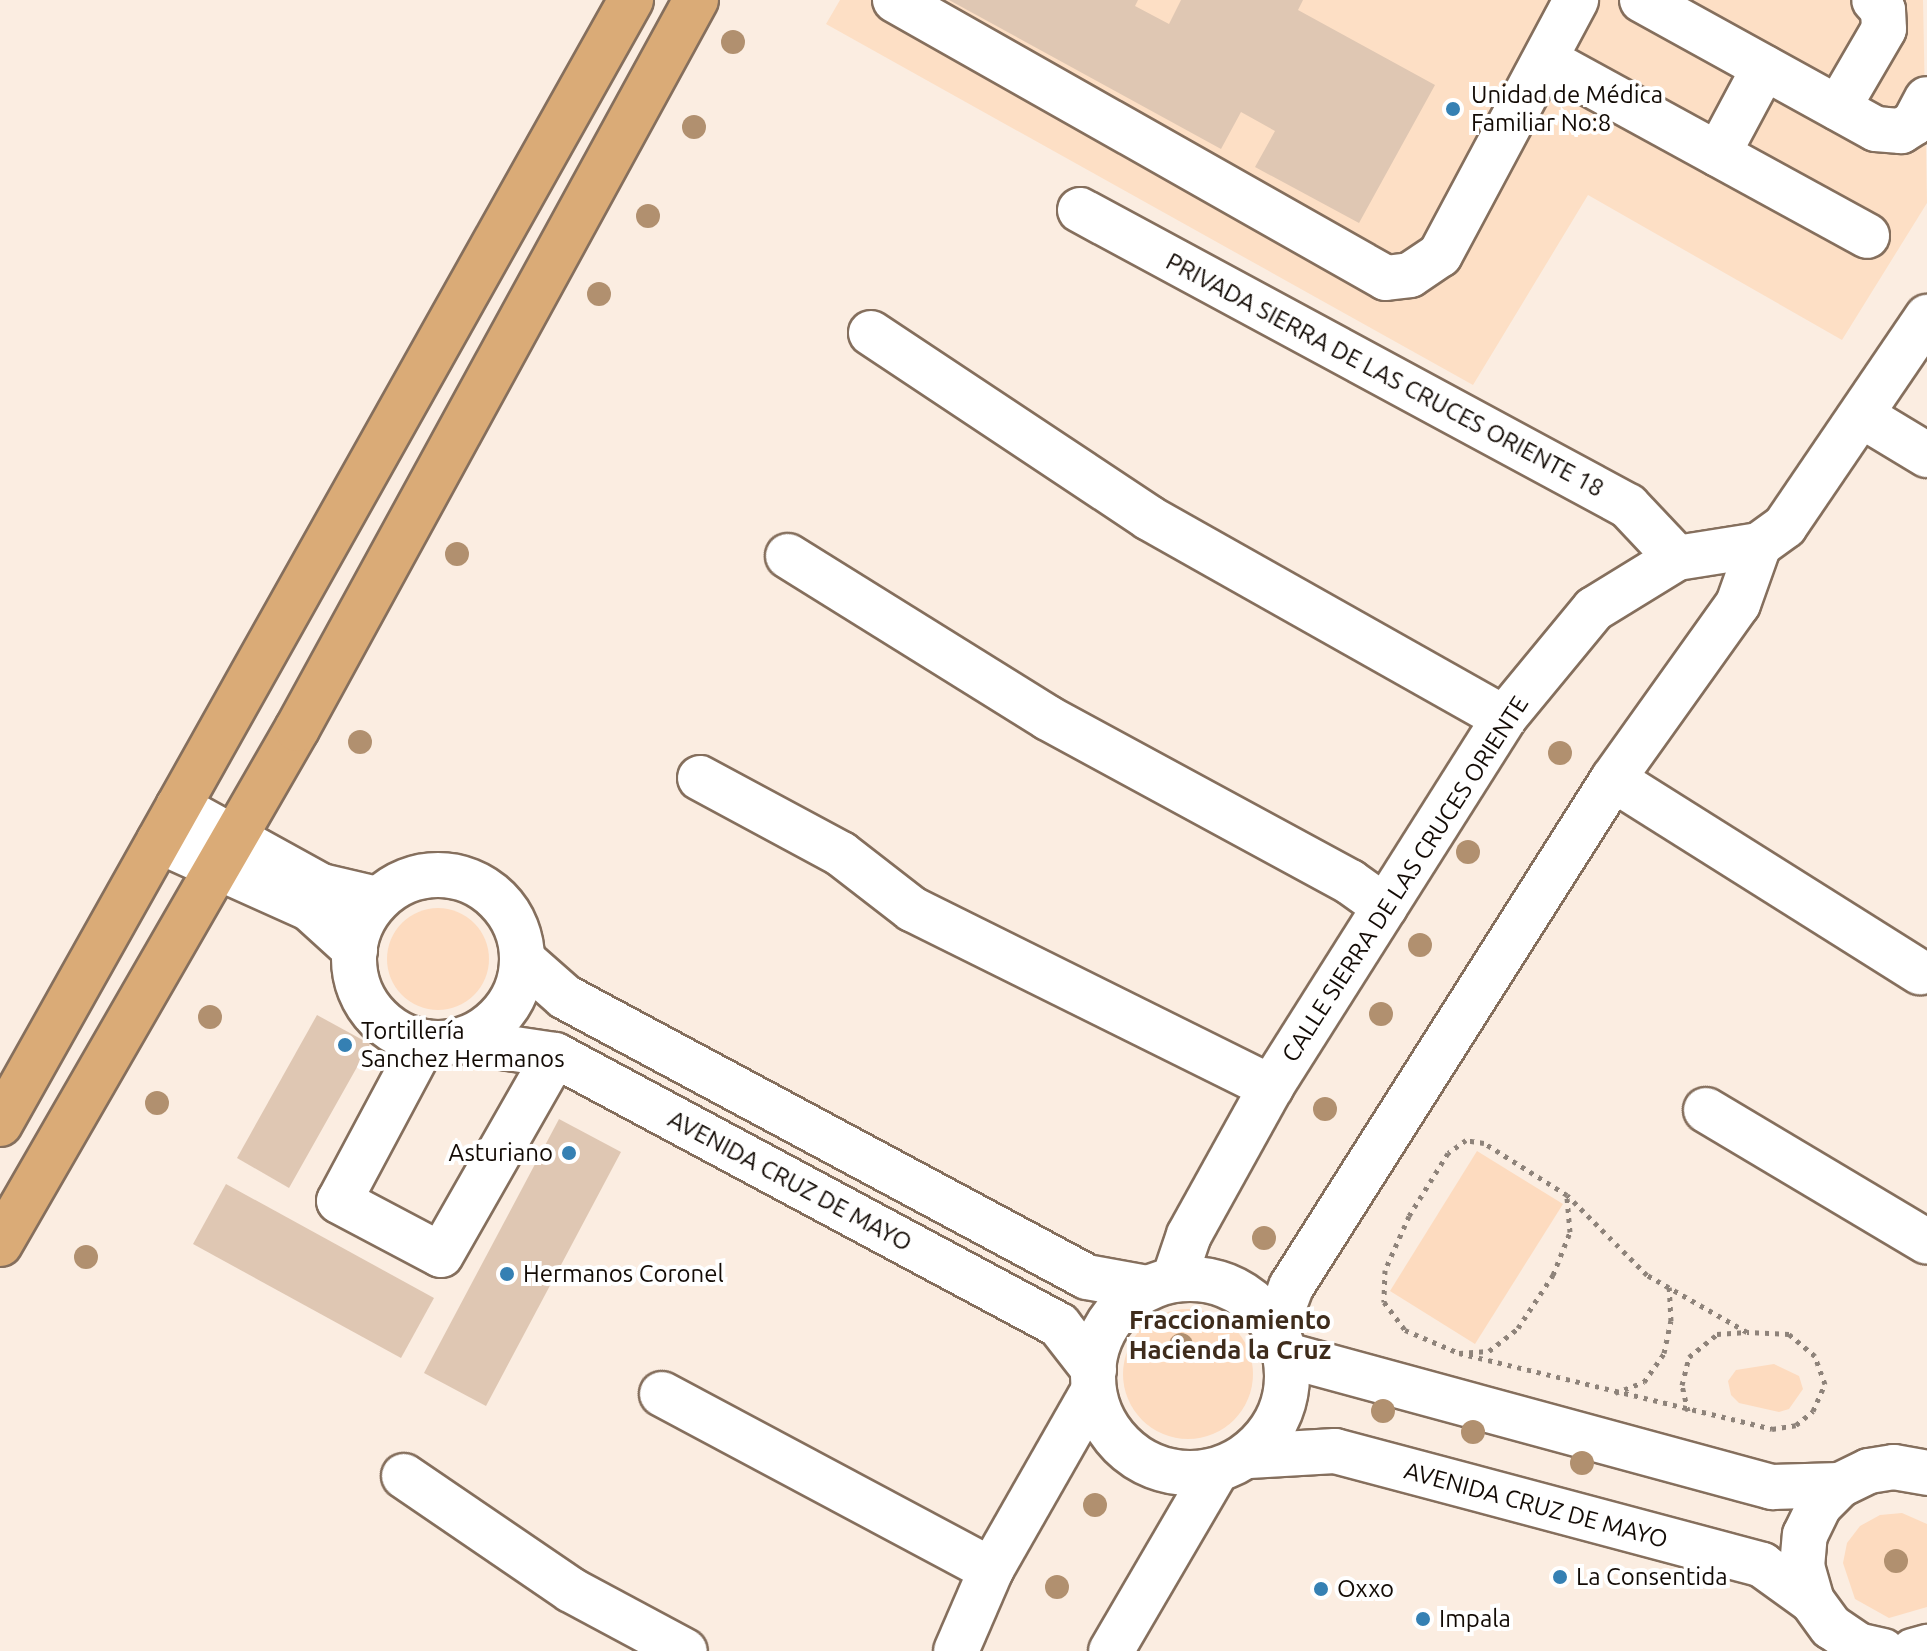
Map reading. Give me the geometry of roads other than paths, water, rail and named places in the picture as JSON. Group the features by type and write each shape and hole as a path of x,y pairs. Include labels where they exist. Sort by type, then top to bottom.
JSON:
{"main road":[{"path":"0,1124 631,0"},
{"path":"0,1244 228,853 509,350 696,0"}],"street":[{"path":"895,0 1386,278 1410,275 1440,255 1576,0"},
{"path":"1642,0 1876,129 1901,131 1914,123 1927,99"},
{"path":"1838,108 1884,29 1883,10 1874,0"},
{"path":"1546,60 1867,236"},
{"path":"1718,154 1764,68"},
{"name":"PRIVADA SIERRA DE LAS CRUCES ORIENTE 18","path":"1080,210 1628,506 1677,558"},
{"path":"1124,1646 1232,1464 1279,1416 1287,1392 1281,1341 1291,1287 1613,779 1738,604 1759,545 1785,526 1864,417 1927,317"},
{"path":"871,333 1149,518 1504,718"},
{"path":"1864,417 1927,455"},
{"name":"CALLE SIERRA DE LAS CRUCES ORIENTE","path":"1160,1284 1271,1087 1504,718 1594,609 1677,558 1759,545"},
{"path":"788,556 1048,718 1350,882 1385,907"},
{"path":"700,778 841,854 912,909 1271,1087"},
{"path":"1613,779 1920,972"},
{"path":"169,824 228,853 321,886 377,899"},
{"path":"228,853 310,909 355,950"},
{"path":"439,875 471,881 505,909 516,928 523,960 518,987 505,1010 486,1029 443,1041 393,1031 375,1016 362,997 355,950 358,928 377,899 406,880 439,875"},
{"path":"523,960 565,997 1087,1277 1160,1284 1204,1279 1233,1288 1257,1304 1281,1341 1772,1487 1840,1485"},
{"path":"443,1041 339,1201 441,1255 555,1055"},
{"name":"AVENIDA CRUZ DE MAYO","path":"443,1041 555,1055 1059,1325 1093,1380"},
{"path":"1706,1110 1927,1242"},
{"path":"1160,1284 1114,1314 1095,1350 1093,1380 1103,1421 1121,1447 1148,1465 1179,1474 1232,1464"},
{"path":"956,1651 991,1570 1093,1380"},
{"path":"662,1394 991,1570"},
{"name":"AVENIDA CRUZ DE MAYO","path":"1232,1464 1335,1451 1762,1565 1812,1601"},
{"path":"1883,1651 1876,1651 1831,1627 1812,1601 1802,1567 1805,1535 1819,1506 1840,1485 1869,1471 1894,1467 1926,1471"},
{"path":"404,1476 571,1590 685,1651"},
{"path":"1913,1651 1927,1647"}],"place":[{"name":"Unidad de Médica Familiar No:8","path":"1453,109"},
{"name":"Tortillería Sanchez Hermanos","path":"345,1045"},
{"name":"Asturiano","path":"569,1153"},
{"name":"Hermanos Coronel","path":"507,1274"},
{"name":"La Consentida","path":"1560,1577"},
{"name":"Oxxo","path":"1321,1589"},
{"name":"Impala","path":"1423,1619"}],"district":[{"name":"Fraccionamiento Hacienda la Cruz","path":"1230,1335"}]}
